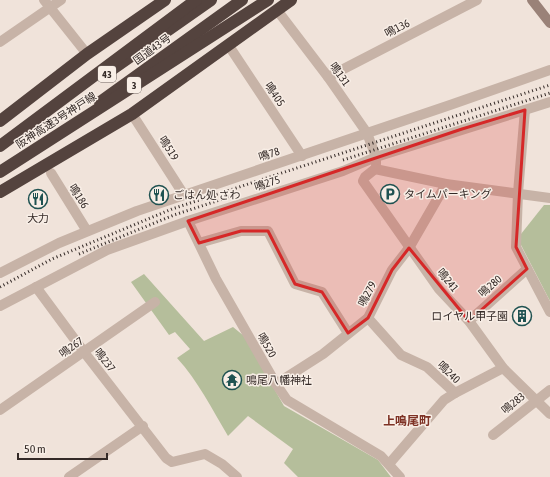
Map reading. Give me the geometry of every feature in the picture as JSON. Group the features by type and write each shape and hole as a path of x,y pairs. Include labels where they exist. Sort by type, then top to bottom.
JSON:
{"highway":[{"path":"0,121 87,54 165,0"},
{"name":"阪神高速3号神戸線","path":"0,146 196,0"},
{"name":"国道43号","path":"0,146 212,0"},
{"name":"国道43号","path":"0,177 114,92 242,0"},
{"name":"阪神高速3号神戸線","path":"0,172 268,0"},
{"path":"0,192 132,114 229,46 291,0"}],"street":[{"path":"0,42 47,4 61,0"},
{"name":"鳴136","path":"328,77 477,0"},
{"path":"532,0 550,23"},
{"path":"47,4 87,54"},
{"name":"鳴131","path":"277,10 328,77 367,133 376,157"},
{"name":"鳴405","path":"229,46 302,156"},
{"name":"鳴78","path":"0,272 87,231 184,195 302,156 550,70"},
{"name":"鳴275","path":"0,306 107,250 188,221 343,171 376,157 550,102"},
{"path":"525,110 518,194 516,247 550,312"},
{"name":"鳴519","path":"132,114 184,195"},
{"path":"376,157 375,169 446,184 550,198"},
{"name":"鳴241","path":"375,169 365,177 363,181 409,248 439,289 468,321 503,368 534,401 550,414"},
{"name":"鳴186","path":"51,173 87,231"},
{"name":"鳴279","path":"276,384 323,354 368,318 392,270 409,248 446,184"},
{"name":"鳴520","path":"188,221 216,278 276,384 288,400 381,456 397,476"},
{"path":"199,243 241,231 268,231 295,284 322,292 348,333"},
{"name":"鳴280","path":"468,321 528,269"},
{"name":"鳴237","path":"36,287 166,458 172,462 205,454 222,464 237,477"},
{"name":"鳴267","path":"0,410 155,302"},
{"name":"鳴240","path":"368,318 401,355 427,366 455,394 503,368"},
{"name":"鳴283","path":"493,435 534,401 550,390"},
{"path":"388,464 444,400 455,394"},
{"path":"69,477 143,426"}],"highlighted area":[{"path":"525,110 516,247 527,269 469,321 409,248 392,270 368,318 348,333 322,292 295,284 268,231 241,231 199,243 188,221 462,129"}],"green space":[{"path":"544,205 550,205 550,301 521,245 521,234"},
{"name":"鳴尾八幡神社","path":"144,274 204,341 233,327 244,336 284,406 378,460 391,477 298,477 284,463 293,449 248,416 228,436 198,386 177,358 190,349 175,332 169,335 131,282"}],"railway":[{"path":"0,287 52,259 172,209 550,85"},
{"path":"343,160 550,93"},
{"path":"79,254 174,215 232,196"}],"place":[{"name":"タイムパーキング","path":"390,194"},
{"name":"ごはん処 さわ","path":"159,195"},
{"name":"大力","path":"38,199"},
{"name":"ロイヤル甲子園","path":"522,316"},
{"name":"鳴尾八幡神社","path":"232,380"}],"district":[{"name":"上鳴尾町","path":"407,421"}]}
